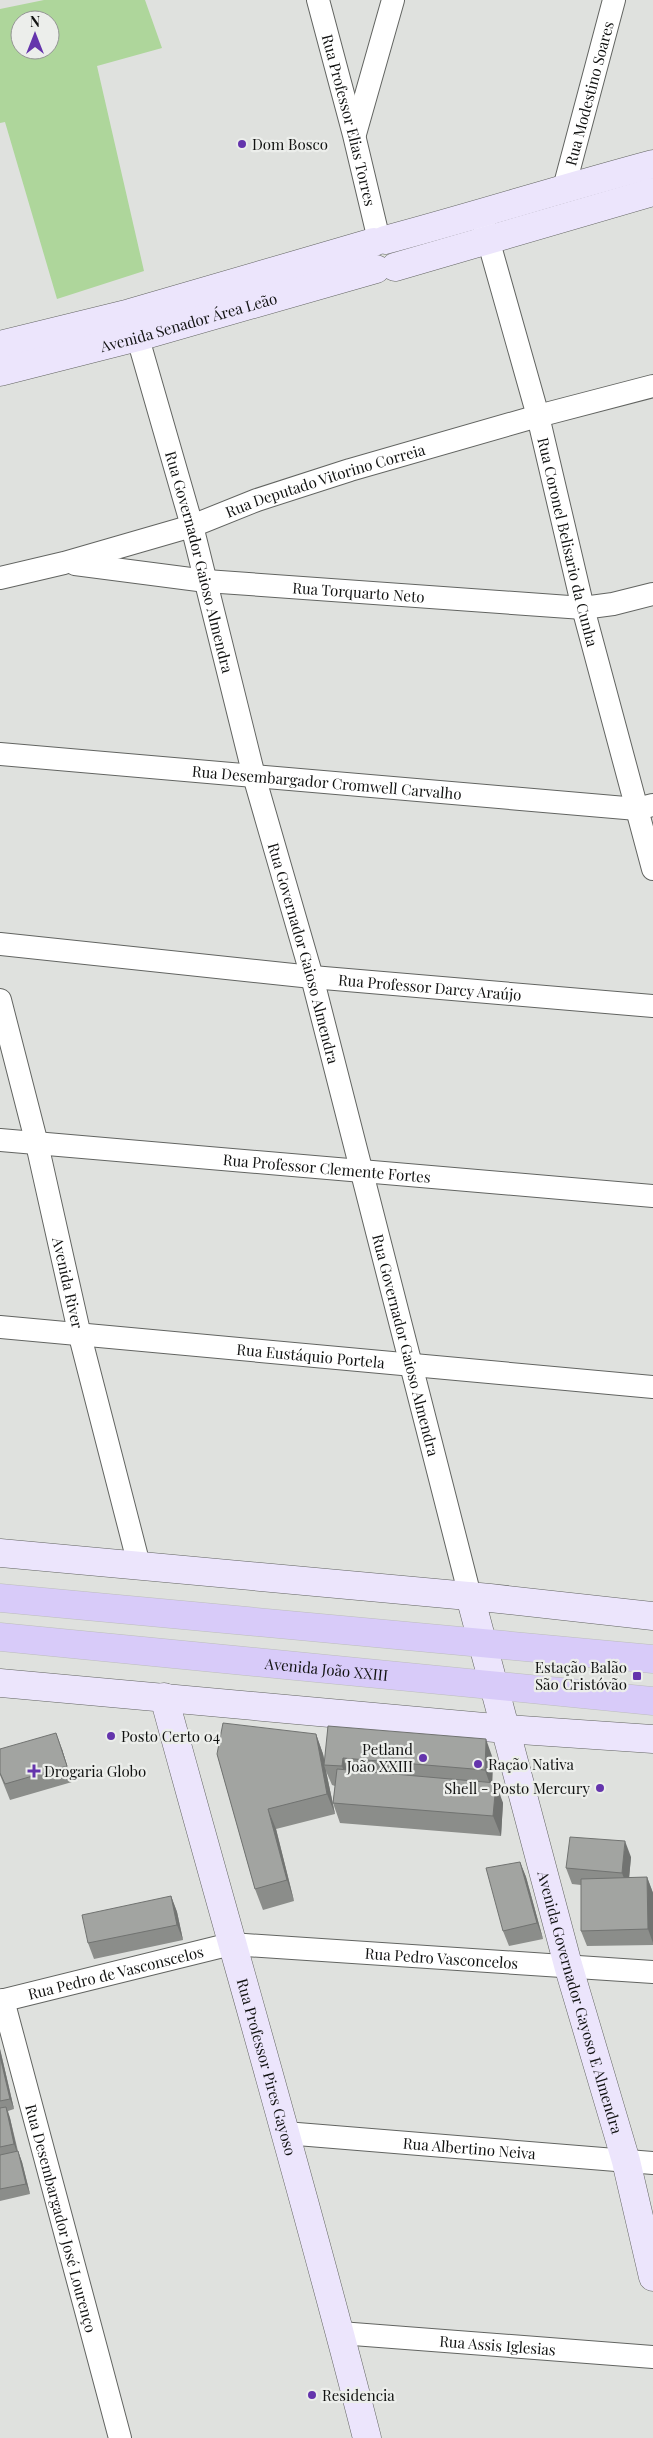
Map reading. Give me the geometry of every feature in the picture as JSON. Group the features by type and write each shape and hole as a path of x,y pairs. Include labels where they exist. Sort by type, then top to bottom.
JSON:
{"main road":[{"name":"Avenida Senador Área Leão","path":"0,345 134,325 385,268 485,226 564,188 653,164"},
{"name":"Avenida Senador Área Leão","path":"0,372 380,241 485,226 653,192"},
{"path":"380,241 368,256 372,266 385,268"},
{"path":"0,1552 514,1600 653,1616"},
{"name":"Avenida Governador Gayoso E Almendra","path":"470,1596 568,1965 626,2161 653,2277"},
{"path":"0,1598 653,1659"},
{"name":"Avenida João XXIII","path":"0,1637 653,1701"},
{"path":"0,1683 506,1729 653,1739"},
{"name":"Rua Professor Pires Gayoso","path":"164,1697 231,1944 285,2132 367,2438"}],"street":[{"name":"Rua Professor Elias Torres","path":"318,0 380,241"},
{"path":"354,135 393,0"},
{"name":"Rua Modestino Soares","path":"564,188 614,0"},
{"name":"Rua Coronel Belisario da Cunha","path":"485,226 538,416 582,608 645,807 653,870"},
{"name":"Rua Governador Gaioso Almendra","path":"134,325 192,526 254,776 312,977 360,1172 470,1596"},
{"name":"Rua Deputado Vitorino Correia","path":"0,578 64,563 192,526 267,497 538,416 653,386"},
{"name":"Rua Torquarto Neto","path":"64,563 206,581 582,608 613,604 653,594"},
{"name":"Rua Desembargador Cromwell Carvalho","path":"0,754 645,807"},
{"name":"Rua Professor Darcy Araújo","path":"0,944 312,977 653,1006"},
{"name":"Avenida River","path":"0,1000 37,1144 80,1336 139,1565"},
{"name":"Rua Professor Clemente Fortes","path":"0,1140 653,1196"},
{"name":"Rua Eustáquio Portela","path":"0,1328 653,1387"},
{"name":"Rua Pedro Vasconcelos","path":"231,1944 653,1972"},
{"name":"Rua Pedro de Vasconscelos","path":"2,2001 231,1944"},
{"name":"Rua Desembargador José Lourenço","path":"2,2001 120,2438"},
{"name":"Rua Albertino Neiva","path":"285,2132 653,2164"},
{"name":"Rua Assis Iglesias","path":"340,2333 653,2357"}],"green space":[{"path":"44,0 145,0 162,48 97,66 144,271 57,299 5,122 0,123 0,9"}],"building":[{"path":"223,1723 316,1734 327,1794 268,1809 287,1880 255,1889 217,1754"},
{"path":"328,1726 486,1739 485,1770 343,1758 342,1766 324,1765"},
{"path":"56,1733 67,1766 5,1784 0,1773 0,1749"},
{"path":"337,1769 496,1783 493,1816 333,1803"},
{"path":"570,1837 625,1841 622,1873 566,1868"},
{"path":"520,1862 537,1923 503,1931 486,1868"},
{"path":"647,1877 648,1929 581,1931 581,1879"},
{"path":"171,1896 177,1925 88,1943 82,1915"},
{"path":"0,2056 10,2099 0,2101"},
{"path":"6,2107 14,2144 0,2147 0,2108"},
{"path":"18,2151 26,2184 0,2189 0,2155"}],"place":[{"name":"Dom Bosco","path":"242,144"},
{"name":"Estação Balão São Cristóvão","path":"637,1676"},
{"name":"Posto Certo 04","path":"111,1736"},
{"name":"Petland João XXIII","path":"423,1758"},
{"name":"Ração Nativa","path":"478,1764"},
{"name":"Drogaria Globo","path":"34,1771"},
{"name":"Shell - Posto Mercury","path":"600,1788"},
{"name":"Residencia","path":"312,2395"}]}
